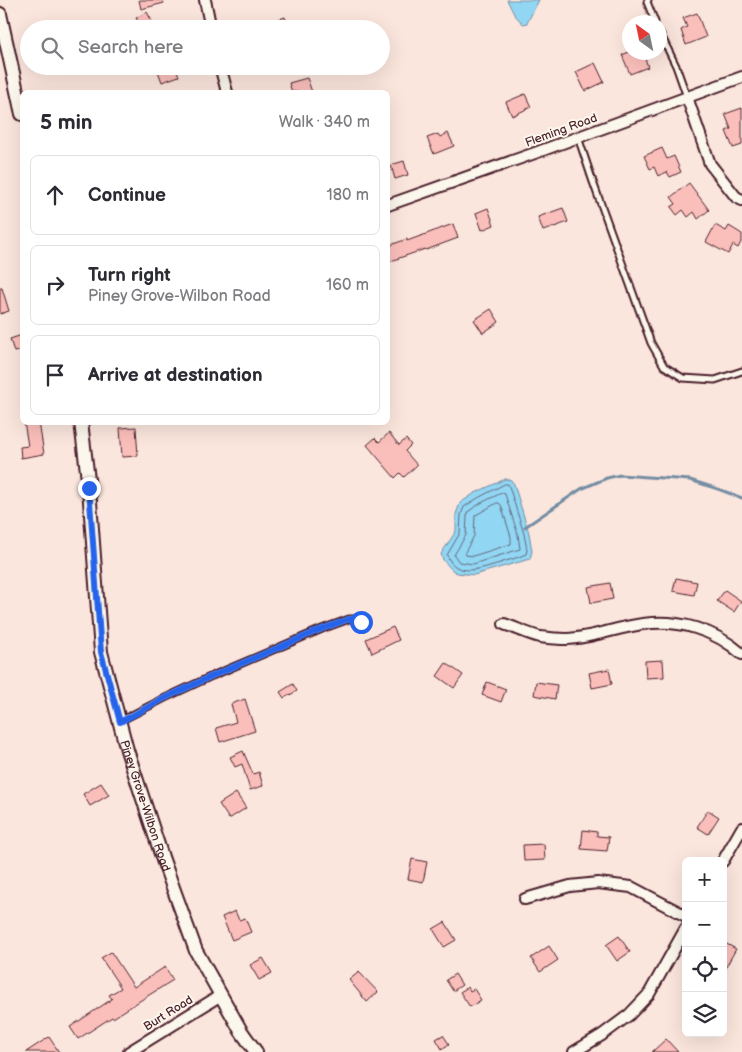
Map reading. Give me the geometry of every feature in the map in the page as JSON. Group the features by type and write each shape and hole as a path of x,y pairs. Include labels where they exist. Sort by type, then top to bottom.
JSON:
{"street":[{"path":"205,0 210,20"},
{"path":"0,14 20,105"},
{"path":"222,75 226,90"},
{"name":"Fleming Road","path":"390,204 742,77"},
{"path":"687,97 710,164 736,197 742,200"},
{"name":"Piney Grove-Wilbon Road","path":"81,425 89,488 101,652 120,722 160,851 192,942 241,1031 256,1052"},
{"path":"504,624 540,637 568,639 601,634 643,624 670,623 693,627 716,636 742,654"},
{"path":"725,857 742,828"},
{"path":"525,899 570,886 598,883 631,886 682,914"},
{"path":"574,1052 630,1015 649,994 682,935"},
{"name":"Burt Road","path":"129,1052 221,995"}],"lane":[{"path":"648,0 647,2 652,15"},
{"path":"667,47 687,97"},
{"path":"578,137 632,293 651,343 664,366 684,378 715,380 742,371"},
{"path":"120,722 212,676 322,629 349,619 357,619 361,622"}],"water":[{"path":"507,0 539,0 527,23 523,24 514,14"},
{"path":"505,479 511,480 514,484 529,533 532,551 530,559 474,575 457,573 443,560 441,554 456,531 456,514 460,503 475,493"}],"building":[{"path":"139,0 163,0 164,3 141,9"},
{"path":"147,12 151,20 137,20 136,18"},
{"path":"697,13 706,37 686,45 681,30 687,27 683,18"},
{"path":"624,60 646,60 648,67 630,74"},
{"path":"595,63 604,82 585,91 576,72"},
{"path":"159,75 179,76 162,82"},
{"path":"307,78 311,90 291,90 289,83"},
{"path":"525,94 531,107 512,116 506,102"},
{"path":"742,108 742,145 733,148 726,131 731,129 725,114"},
{"path":"448,133 454,146 434,154 427,138 438,134 440,137"},
{"path":"662,148 667,159 674,156 681,172 670,177 667,172 658,176 654,167 650,169 644,156"},
{"path":"404,161 408,175 395,179 391,165"},
{"path":"689,183 709,210 698,219 694,212 688,217 683,210 677,215 671,207 676,204 671,197"},
{"path":"488,208 494,225 482,230 476,213"},
{"path":"563,208 568,222 543,231 538,217"},
{"path":"453,224 458,238 390,261 390,245 407,239 407,241"},
{"path":"715,225 726,231 729,226 742,234 742,240 738,248 733,245 728,254 706,242"},
{"path":"0,288 2,288 9,311 0,314"},
{"path":"491,309 499,322 483,333 474,320"},
{"path":"20,336 20,350 14,352 10,339"},
{"path":"24,425 39,425 44,454 21,458 20,447 28,446"},
{"path":"136,427 138,456 122,457 120,428"},
{"path":"389,433 399,445 406,439 411,445 405,451 417,465 404,477 400,473 395,478 367,445 375,438 379,442"},
{"path":"676,578 697,582 694,595 673,591"},
{"path":"610,583 613,599 591,603 588,587"},
{"path":"725,590 741,601 734,612 717,601"},
{"path":"393,627 399,640 372,653 366,639"},
{"path":"663,660 664,677 646,678 645,661"},
{"path":"446,663 463,675 454,688 437,676"},
{"path":"609,669 612,684 592,688 589,673"},
{"path":"487,682 506,689 501,702 482,695"},
{"path":"536,682 557,685 555,699 534,695"},
{"path":"293,684 297,691 284,698 280,692"},
{"path":"245,699 255,731 220,742 216,728 236,722 231,704"},
{"path":"243,751 253,774 259,772 263,786 250,790 242,764 235,767 230,757"},
{"path":"101,783 109,795 90,806 83,794"},
{"path":"236,793 246,808 229,819 219,804"},
{"path":"708,810 719,817 708,834 697,827"},
{"path":"583,830 597,832 597,836 609,837 607,851 581,849"},
{"path":"544,844 545,860 524,861 523,845"},
{"path":"412,859 427,862 423,882 408,879"},
{"path":"235,911 239,920 245,918 251,932 232,940 222,917"},
{"path":"445,922 456,940 444,947 433,929"},
{"path":"619,936 630,952 617,961 606,945"},
{"path":"727,944 736,949 727,965"},
{"path":"549,946 558,960 540,972 531,958"},
{"path":"111,952 134,987 165,967 173,980 78,1039 70,1027 112,999 109,995 121,988 101,958"},
{"path":"263,958 272,973 259,980 250,965"},
{"path":"359,972 378,992 367,1002 349,980"},
{"path":"455,974 462,985 453,991 446,980"},
{"path":"468,987 470,991 474,989 481,1000 470,1007 460,992"},
{"path":"443,1035 449,1044 442,1049 436,1039"},
{"path":"49,1037 59,1052 26,1052"},
{"path":"666,1039 678,1052 652,1052"}],"waterway":[{"path":"525,527 581,489 607,478 620,475 690,480 742,498"}],"route":[{"path":"89,488 101,652 120,722 212,676 322,629 349,619 357,619 361,622"}]}
